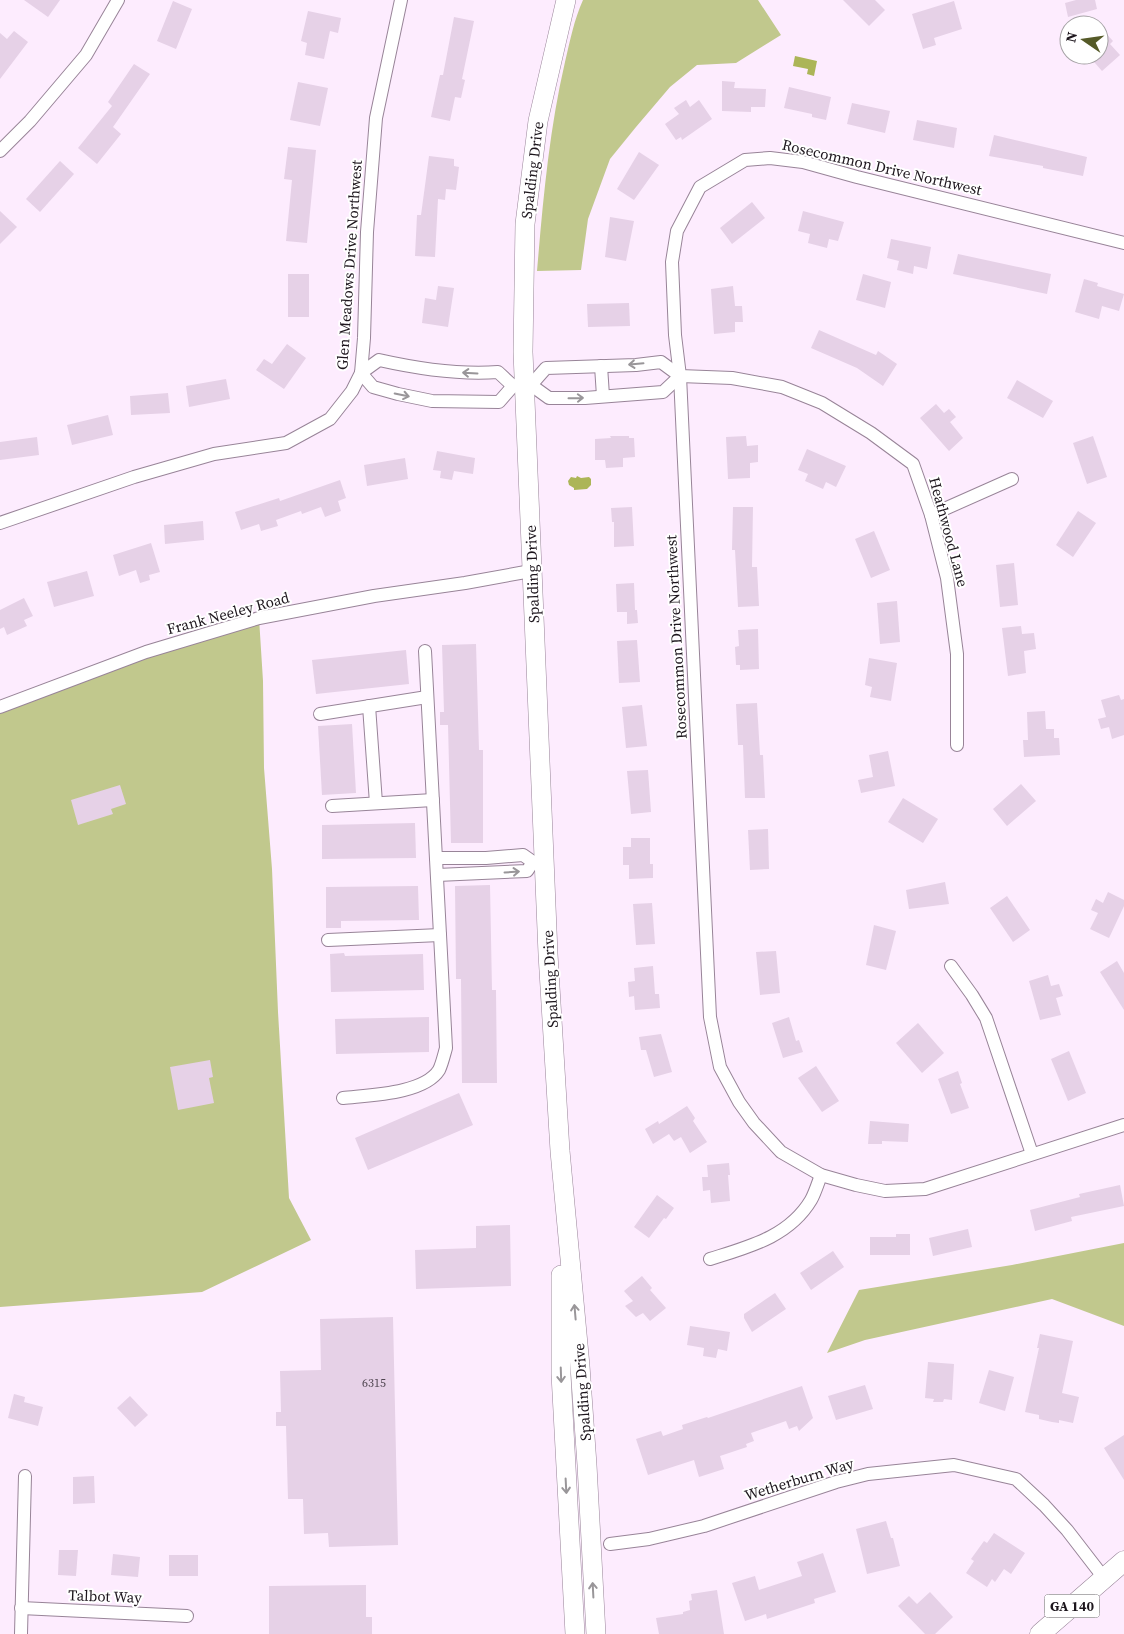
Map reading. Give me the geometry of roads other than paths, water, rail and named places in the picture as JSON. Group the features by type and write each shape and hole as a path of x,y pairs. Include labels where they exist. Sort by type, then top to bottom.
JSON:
{"main road":[{"name":"Spalding Drive","path":"566,0 538,122 525,224 523,385 531,571 538,862 560,1152 582,1386 596,1634"},
{"name":"Spalding Drive","path":"560,1152 561,1374 575,1634"},
{"name":"GA 140","path":"1040,1634 1124,1562"}],"street":[{"path":"0,151 30,120 86,55 118,0"},
{"name":"Glen Meadows Drive Northwest","path":"0,523 134,477 196,459 214,454 286,443 330,418 352,391 361,372 364,338 367,232 376,118 401,0"},
{"name":"Rosecommon Drive Northwest","path":"1124,243 803,162 770,158 745,160 700,187 677,231 672,262 675,334 680,376 710,1017 720,1067 739,1102 754,1123 781,1152 821,1175 885,1191 926,1188 1124,1125"},
{"path":"361,372 373,388 432,401 499,402 523,385 546,368 661,362 680,376 663,392 549,398 523,385 498,372 478,374 434,371 380,360 361,372"},
{"path":"601,366 603,396"},
{"name":"Heathwood Lane","path":"680,376 729,377 782,387 822,403 871,434 913,464 931,515 948,578 957,654 957,745"},
{"path":"931,515 1012,479"},
{"name":"Frank Neeley Road","path":"0,707 146,652 259,618 374,596 531,571"},
{"path":"343,1098 407,1090 428,1081 438,1071 446,1048 424,651"},
{"path":"320,714 427,697"},
{"path":"369,706 376,803"},
{"path":"332,806 433,800"},
{"path":"436,858 486,858 523,855 538,862 527,871 436,875"},
{"path":"328,940 440,935"},
{"path":"951,966 986,1018 1032,1154"},
{"path":"710,1259 770,1239 794,1222 811,1200 821,1175"},
{"name":"Wetherburn Way","path":"610,1544 649,1539 704,1526 836,1482 868,1474 954,1465 1016,1479 1067,1530 1104,1578"},
{"path":"21,1634 25,1476"},
{"name":"Talbot Way","path":"21,1608 187,1616"}]}
